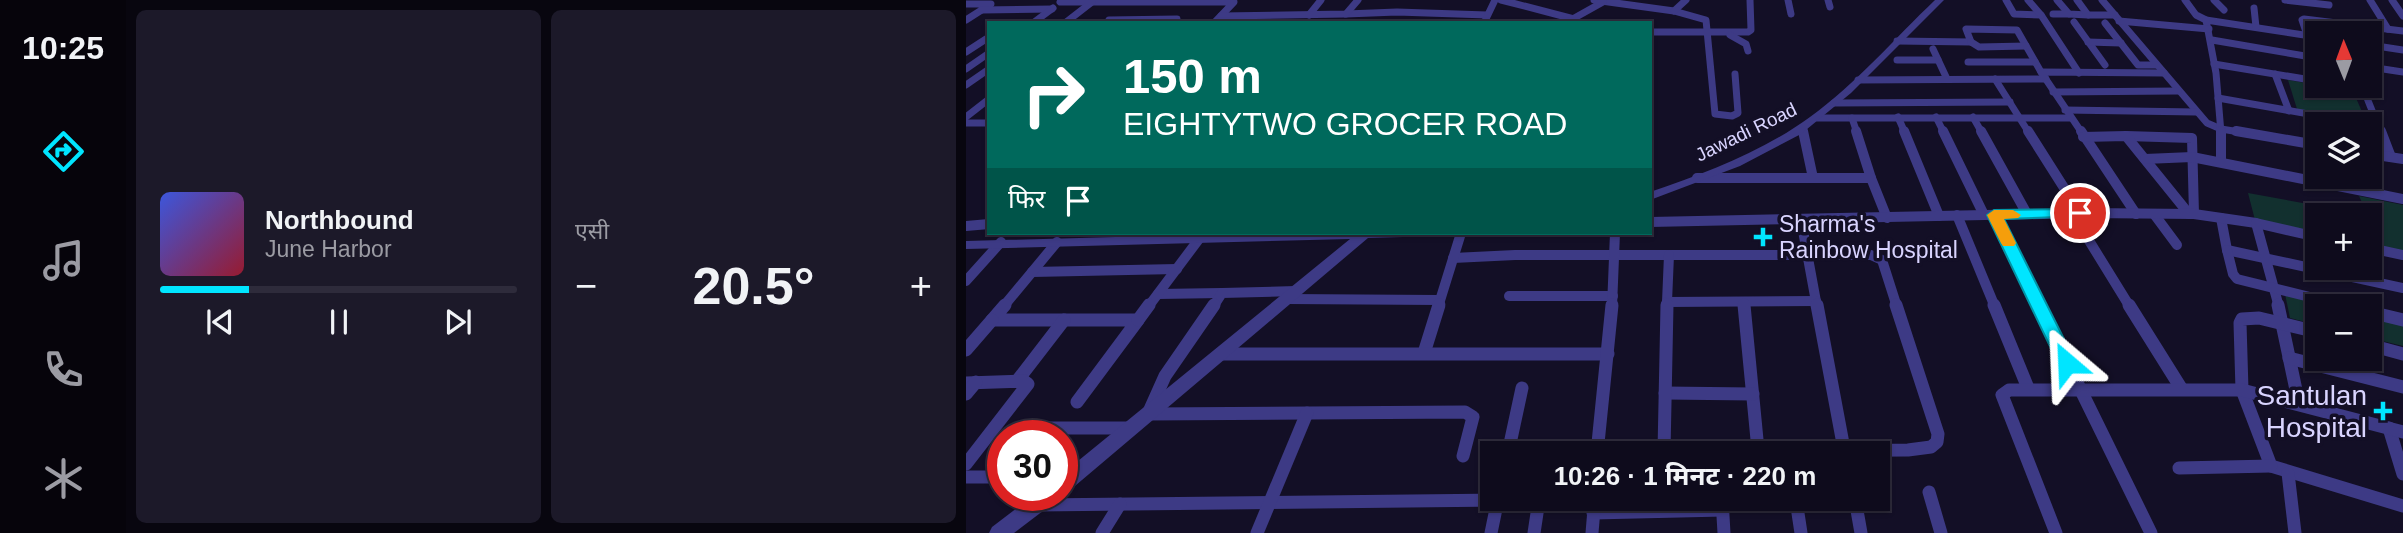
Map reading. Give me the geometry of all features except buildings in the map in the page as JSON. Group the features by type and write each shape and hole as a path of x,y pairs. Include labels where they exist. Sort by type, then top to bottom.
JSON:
{"street":[{"path":"1306,21 1321,0"},
{"path":"1346,14 1358,0"},
{"path":"1221,16 1406,12 1485,19 1495,0"},
{"path":"1501,0 1570,21 1603,2"},
{"path":"1594,0 1677,12 1706,20 1715,114 1732,116 1738,113 1735,74"},
{"path":"1654,32 1677,12 1686,0"},
{"path":"1654,32 1727,34 1751,31 1750,0"},
{"path":"1788,0 1791,14"},
{"name":"Jawadi Road","path":"1652,195 1759,152 1802,128 1834,103 1940,0"},
{"path":"2006,0 2014,14 2040,15"},
{"path":"2028,0 2079,73"},
{"path":"2057,0 2105,65"},
{"path":"2077,0 2088,15"},
{"path":"2102,0 2207,123 2221,129 2305,143"},
{"path":"2185,0 2207,24 2212,40 2221,129 2221,162"},
{"path":"2214,0 2224,9"},
{"path":"2285,0 2327,3 2339,21"},
{"path":"2370,0 2388,29"},
{"path":"2390,0 2402,9"},
{"path":"1036,21 1061,1 1236,1"},
{"path":"1216,21 1236,1"},
{"path":"966,4 995,2"},
{"path":"966,20 995,2"},
{"path":"1068,21 1092,2"},
{"path":"1107,21 1131,2"},
{"path":"1145,19 1164,2"},
{"path":"1107,21 1175,21 1196,2"},
{"path":"2254,8 2256,27"},
{"path":"982,10 1052,9"},
{"path":"1399,21 1406,12"},
{"path":"2053,14 2071,18 2088,15 2240,25 2305,35"},
{"path":"1287,21 1292,15"},
{"path":"2305,29 2304,19 2328,21"},
{"path":"2105,23 2138,65 2157,65"},
{"path":"2240,25 2242,46"},
{"path":"1971,42 1966,29 2015,26 2067,114 2136,214"},
{"path":"2382,28 2403,31"},
{"path":"1727,34 1745,42 1748,51"},
{"path":"966,39 987,39"},
{"path":"966,52 987,39"},
{"path":"2212,40 2305,56"},
{"path":"1897,41 1971,42 1979,47 2026,46"},
{"path":"2088,42 2121,43"},
{"path":"2382,47 2403,50"},
{"path":"1933,49 1947,79"},
{"path":"966,69 987,55"},
{"path":"1898,60 1938,60"},
{"path":"1968,62 2035,62"},
{"path":"2214,64 2305,79"},
{"path":"2382,69 2403,72"},
{"path":"966,85 987,70"},
{"path":"1858,80 1994,79 2079,73 2164,73"},
{"path":"2275,74 2289,111"},
{"path":"1994,79 2020,117 2181,388"},
{"path":"1713,92 1737,91"},
{"path":"2053,92 2178,91"},
{"path":"2218,98 2305,114"},
{"path":"966,117 987,102"},
{"path":"1834,103 2010,102"},
{"path":"1816,118 2020,117 2196,112"},
{"path":"1898,117 1939,216"},
{"path":"1937,117 2079,388 2151,533"},
{"path":"1973,117 2027,214"},
{"path":"1852,118 1887,218"},
{"path":"966,123 987,123"},
{"path":"1802,128 1813,178"},
{"path":"2126,136 2191,214"},
{"path":"2082,137 2190,137 2191,214"},
{"path":"2382,143 2391,157"},
{"path":"2382,155 2403,159"},
{"path":"2145,159 2192,157 2403,199"},
{"path":"1697,178 1871,178"},
{"path":"1652,222 2076,213 2191,214 2256,223 2305,234"},
{"path":"2154,214 2177,246"},
{"path":"1957,215 2028,388"},
{"path":"2221,218 2235,278 2305,296"},
{"path":"1801,220 1842,441"},
{"path":"2256,223 2283,323 2299,404"},
{"path":"966,226 987,224"},
{"path":"966,245 1001,242 1019,237 1058,242 1295,235"},
{"path":"1078,469 1363,235"},
{"path":"1424,353 1460,235"},
{"path":"1598,441 1613,296 1615,235"},
{"path":"1077,402 1199,239"},
{"path":"966,281 1001,242"},
{"path":"966,350 1058,242"},
{"path":"2227,250 2403,288"},
{"path":"2382,251 2403,256"},
{"path":"1664,441 1669,255"},
{"path":"1453,258 1871,255 1882,260 1938,434 1937,442 1931,447 1890,450"},
{"path":"1032,272 1177,269"},
{"path":"1158,293 1439,300"},
{"path":"1148,414 1165,376 1222,293"},
{"path":"1509,296 1613,296"},
{"path":"1667,302 1816,301"},
{"path":"1744,302 1757,441"},
{"path":"2382,315 2403,320"},
{"path":"2271,466 2242,390 2242,319 2255,318 2305,329"},
{"path":"992,320 1138,320"},
{"path":"1017,381 1064,320"},
{"path":"2382,348 2403,354"},
{"path":"1220,354 1608,354"},
{"path":"2289,358 2403,387"},
{"path":"966,394 971,382 1024,381 1028,387 966,464"},
{"path":"1511,441 1522,388"},
{"path":"2056,533 2002,395 2009,390 2242,390 2396,430 2403,474"},
{"path":"1665,393 1753,394"},
{"path":"1257,533 1307,413"},
{"path":"1148,414 1471,414 1473,423 1463,456"},
{"path":"1078,428 1130,428"},
{"path":"2179,468 2271,466 2403,506"},
{"path":"2288,473 2295,533"},
{"path":"966,477 987,477"},
{"path":"1929,492 1941,533"},
{"path":"1078,502 1120,504 1480,500"},
{"path":"1102,533 1120,504"},
{"path":"999,533 1028,511"},
{"path":"1491,533 1496,511"},
{"path":"1534,533 1537,511"},
{"path":"1592,533 1594,511"},
{"path":"1723,511 1724,533"},
{"path":"1798,511 1801,533"},
{"path":"1857,511 1861,533"}],"green space":[{"path":"2288,80 2305,83 2305,98 2356,98 2362,112 2314,112 2297,109"},
{"path":"2248,193 2305,203 2305,230 2255,220"},
{"path":"2359,196 2403,205 2403,251 2382,247 2382,203 2362,203"},
{"path":"2285,294 2305,299 2305,322 2290,318"},
{"path":"2382,317 2403,322 2403,346 2382,341"}],"slow traffic":[{"path":"2008,243 1994,215 2013,215"}],"place":[{"name":"Sharma's Rainbow Hospital","path":"1763,237"},
{"name":"Santulan Hospital","path":"2383,411"}],"route":[{"path":"2067,363 1994,215 2080,213"}]}
